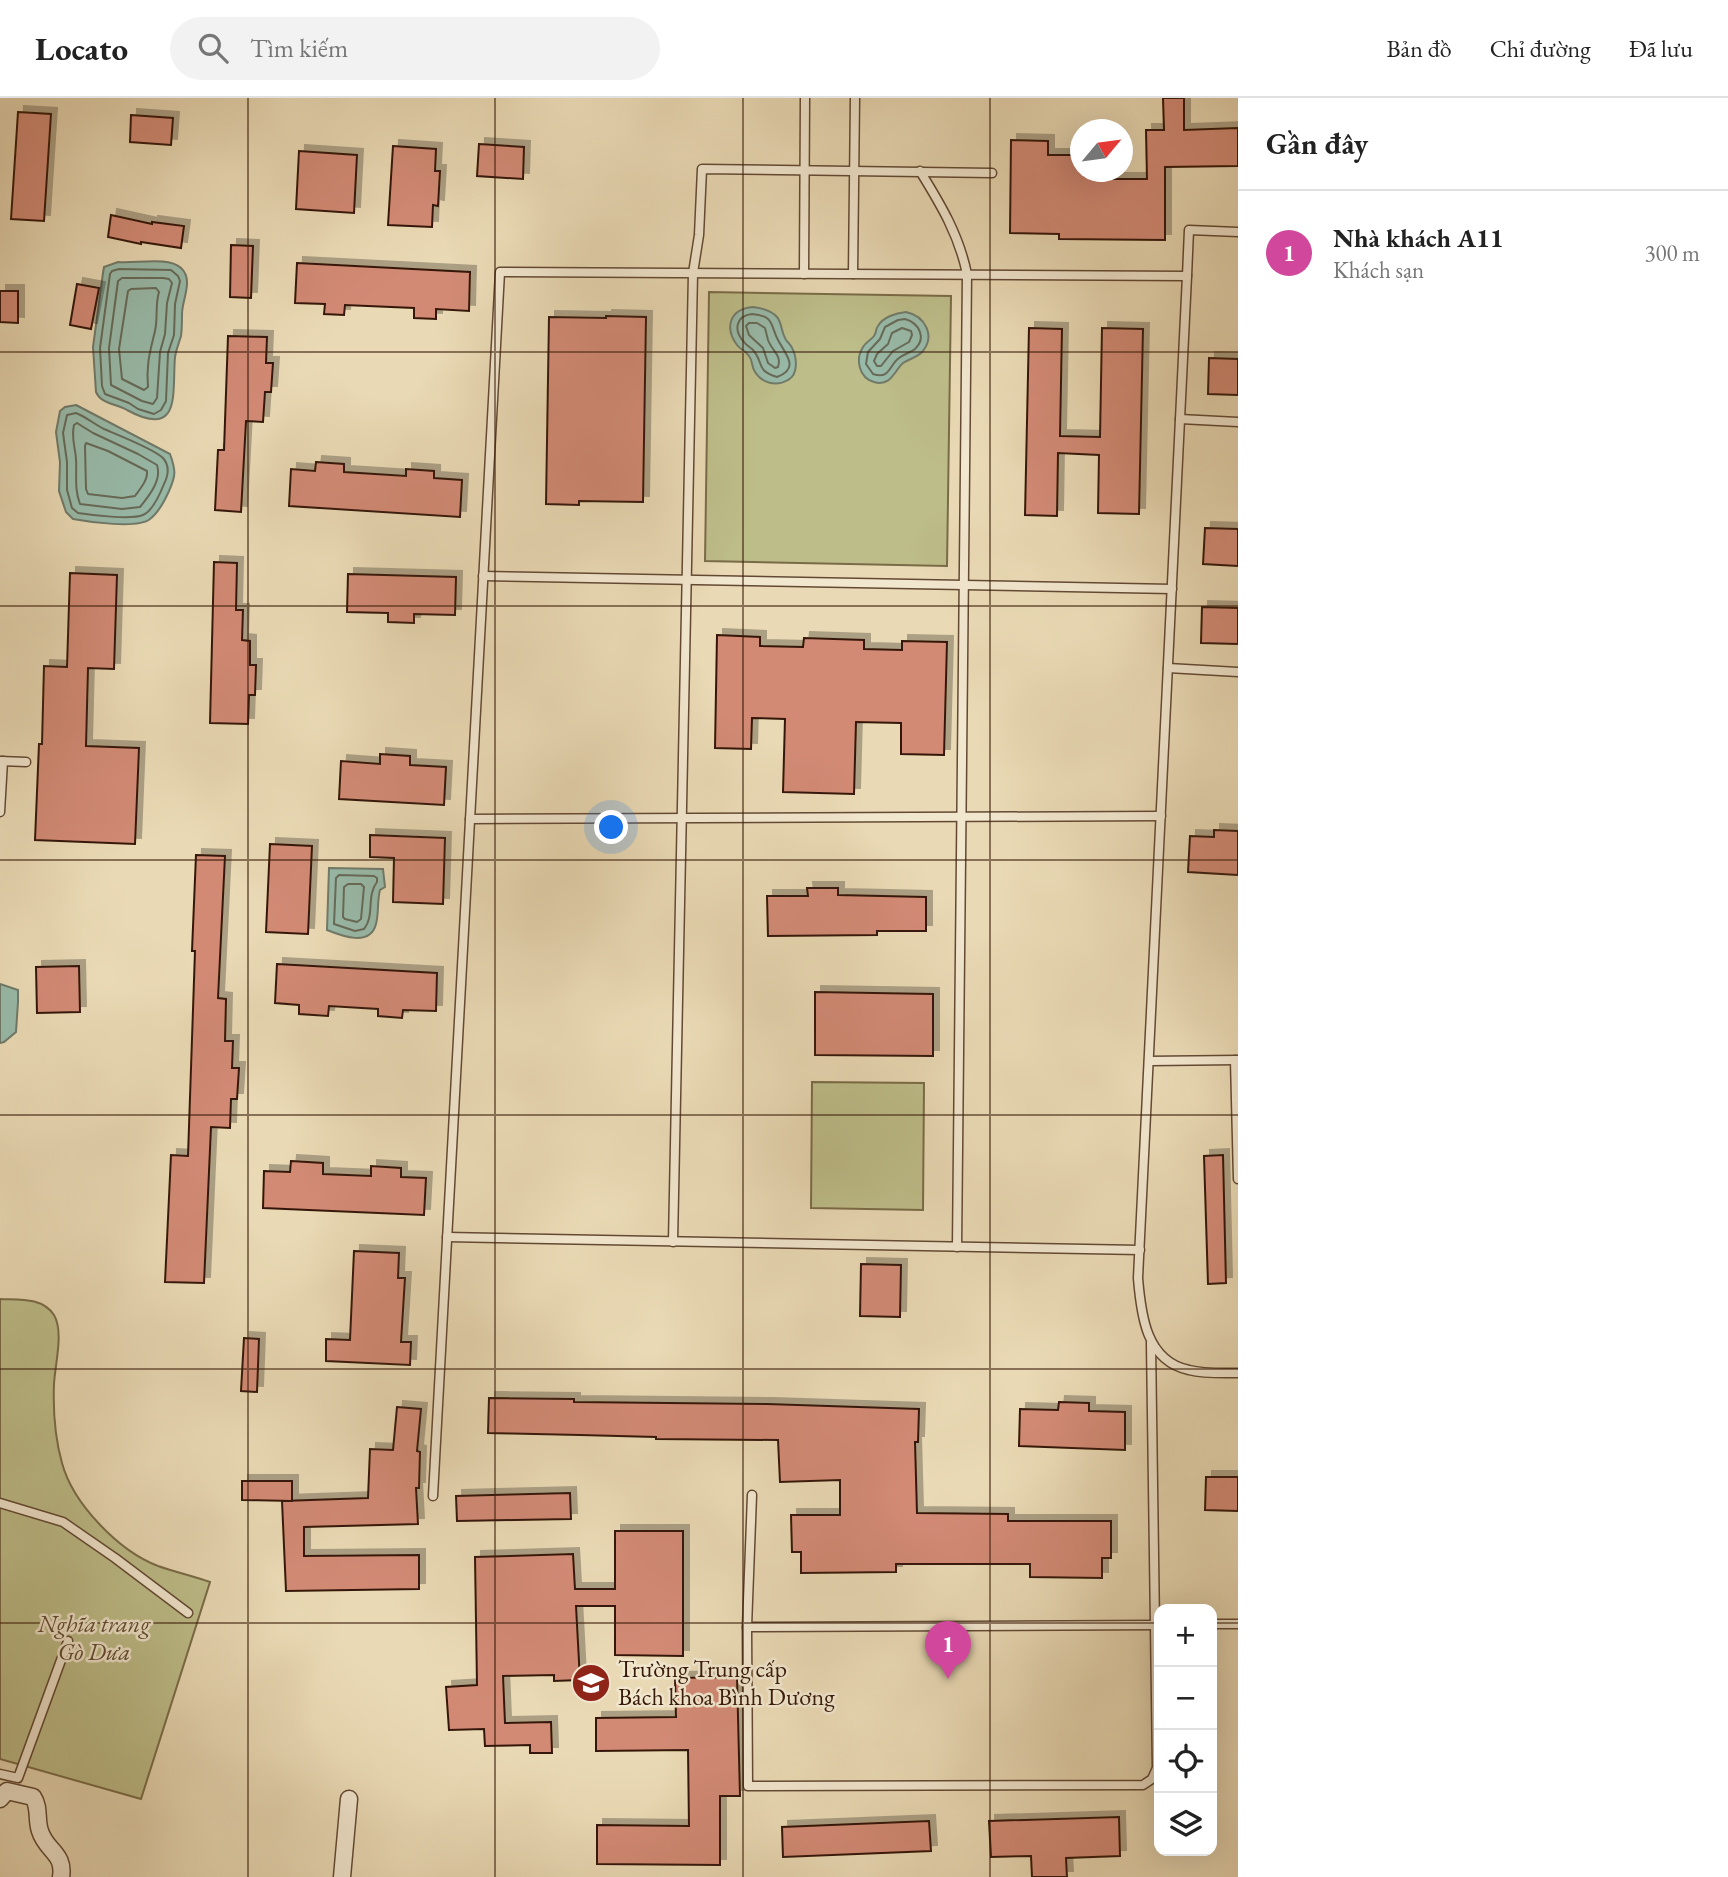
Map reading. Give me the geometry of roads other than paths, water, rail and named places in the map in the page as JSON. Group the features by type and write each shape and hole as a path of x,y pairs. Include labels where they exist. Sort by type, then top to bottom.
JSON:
{"street":[{"path":"0,1799 7,1791 33,1797 37,1801 40,1832 61,1861 61,1877"},
{"path":"342,1877 349,1798"}],"lane":[{"path":"804,274 805,98"},
{"path":"853,274 855,98"},
{"path":"673,1242 692,273 699,235 702,169 992,173"},
{"path":"920,172 954,230 967,274 957,1247"},
{"path":"1238,232 1189,230 1138,1279 1146,1330 1151,1342 1168,1361 1197,1372 1238,1373"},
{"path":"433,1496 500,272 1187,276"},
{"path":"1180,419 1238,422"},
{"path":"483,576 1172,589"},
{"path":"1168,668 1238,672"},
{"path":"0,812 1,761 26,762"},
{"path":"470,819 1161,816"},
{"path":"1149,1061 1236,1060 1238,1179"},
{"path":"447,1237 1140,1250"},
{"path":"1151,1342 1157,1604"},
{"path":"752,1495 747,1627 748,1786 1138,1786 1153,1779 1157,1768 1157,1667"},
{"path":"0,1503 63,1522 188,1614"},
{"path":"1217,1624 1238,1624"},
{"path":"747,1627 1154,1625"},
{"path":"0,1774 18,1778 68,1641"}],"water":[{"path":"118,262 168,262 181,268 187,278 181,336 175,357 173,397 166,416 157,419 145,418 105,401 96,392 93,347 104,267"},
{"path":"745,308 769,311 780,322 796,360 794,374 788,380 770,383 761,379 749,356 733,338 730,326 734,315"},
{"path":"906,312 923,322 928,333 926,346 920,354 903,363 888,380 880,383 869,380 860,368 859,357 863,347 874,336 883,320"},
{"path":"76,405 170,454 174,469 173,481 161,506 150,519 135,524 101,523 73,519 66,512 59,491 60,462 56,432 60,411"},
{"path":"329,868 383,869 385,887 380,890 376,924 368,935 355,938 327,930"},
{"path":"0,984 18,990 18,1002 16,1032 0,1043"}],"place":[{"name":"Nhà khách A11","path":"948,1679"},
{"name":"Trường Trung cấp Bách khoa Bình Dương","path":"591,1683"}],"park label":[{"name":"Nghĩa trang Gò Dưa","path":"94,1638"}]}
